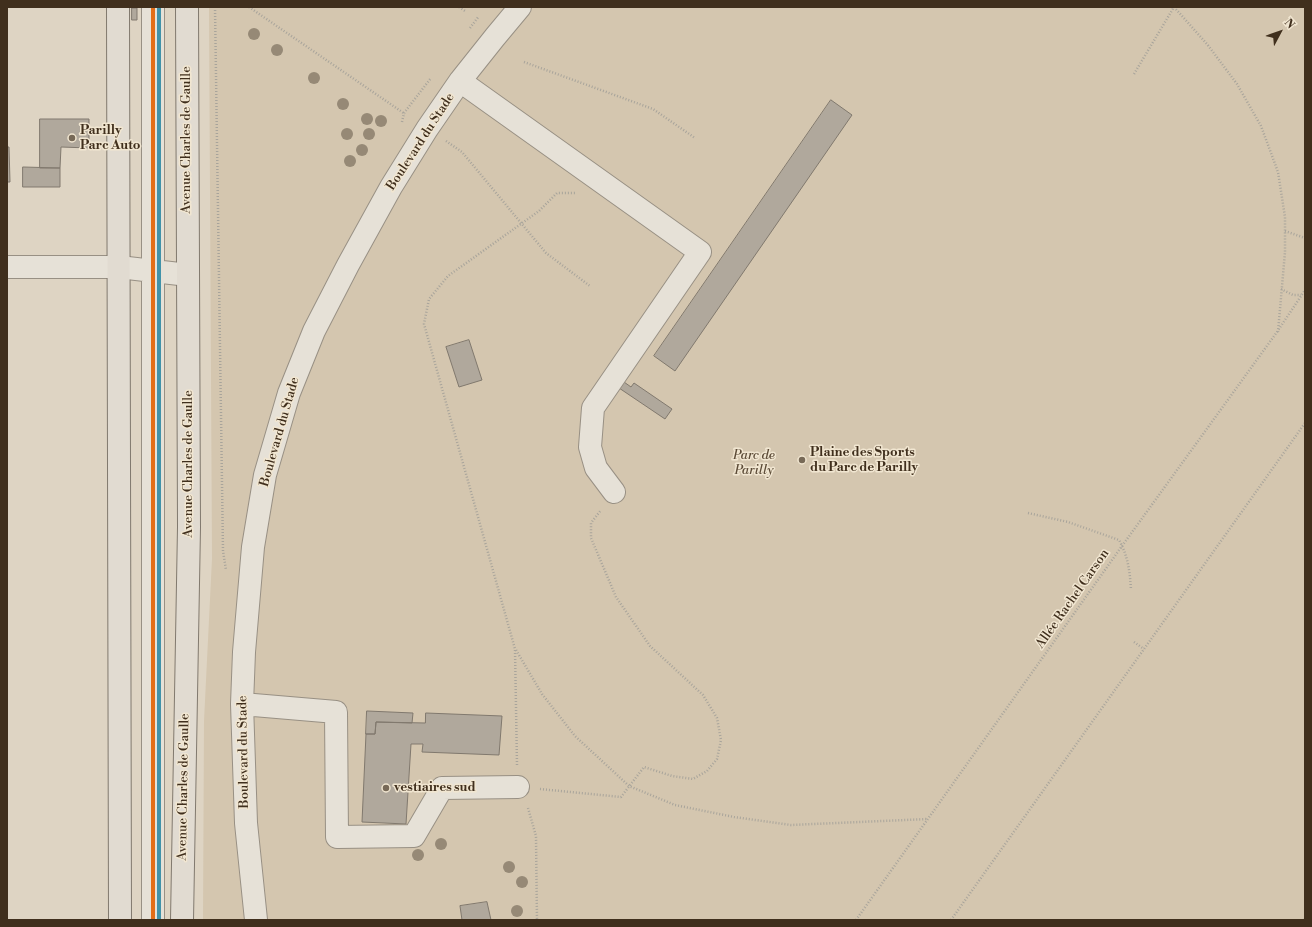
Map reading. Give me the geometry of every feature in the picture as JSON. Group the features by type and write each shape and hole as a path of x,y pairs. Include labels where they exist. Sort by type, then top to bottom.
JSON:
{"main road":[{"path":"118,7 117,228 119,267 120,920"},
{"name":"Avenue Charles de Gaulle","path":"182,920 189,527 187,7"}],"lane":[{"path":"153,7 153,920"},
{"name":"Boulevard du Stade","path":"256,920 246,823 242,704 244,652 253,547 265,475 289,393 314,331 348,265 392,186 427,129 460,81 494,37 520,7"},
{"path":"460,81 700,252 593,408 590,447 596,468 614,492"},
{"path":"7,267 119,267 188,275"},
{"path":"242,704 336,712 338,837 414,836 442,788 518,787"}],"path":[{"path":"215,7 223,551 226,571"},
{"path":"249,7 462,152 546,253 590,286"},
{"path":"458,7 465,11"},
{"path":"1134,74 1174,7 1207,44 1237,84 1261,126 1278,172 1285,217 1285,252 1278,332"},
{"path":"524,62 653,109 695,138"},
{"path":"578,193 557,193 540,211 448,276 430,299 424,324 516,649 542,694 575,736 630,786 675,805 734,817 791,825 928,819"},
{"path":"1285,231 1305,238"},
{"path":"1281,289 1293,295 1301,295"},
{"name":"Allée Rachel Carson","path":"856,920 1122,546 1278,332 1305,290"},
{"path":"951,920 1305,423"},
{"path":"518,787 621,797 644,767 672,776 693,779 707,771 717,759 721,740 718,718 703,695 650,646 616,597 591,538 591,524 614,492"},
{"path":"1028,513 1068,522 1118,540 1129,564 1132,590"},
{"path":"1134,642 1144,649"},
{"path":"516,649 518,787 530,810 536,836 537,920"}],"green space":[{"name":"Parc de Parilly","path":"209,7 1305,7 1305,920 203,920 204,721 212,559"}],"building":[{"path":"132,8 137,8 137,20 132,20"},
{"path":"831,100 852,115 675,371 654,356"},
{"path":"40,119 89,119 89,148 61,147 60,168 40,168"},
{"path":"7,147 9,147 10,182 7,182"},
{"path":"23,167 60,168 60,187 23,187"},
{"path":"469,340 482,380 459,387 446,347"},
{"path":"624,382 631,387 634,383 672,409 665,419 619,388"},
{"path":"367,711 413,713 412,723 376,722 375,734 366,734"},
{"name":"vestiaires sud","path":"426,713 502,716 499,755 422,752 423,744 411,744 406,824 362,822 366,734 375,734 376,722 425,723"},
{"path":"487,902 491,920 462,920 460,906"}],"transit line":[{"path":"153,7 153,920"},
{"path":"159,7 159,920"}],"place":[{"name":"Parilly Parc Auto","path":"72,138"},
{"name":"Plaine des Sports du Parc de Parilly","path":"802,460"},
{"name":"vestiaires sud","path":"386,788"}]}
